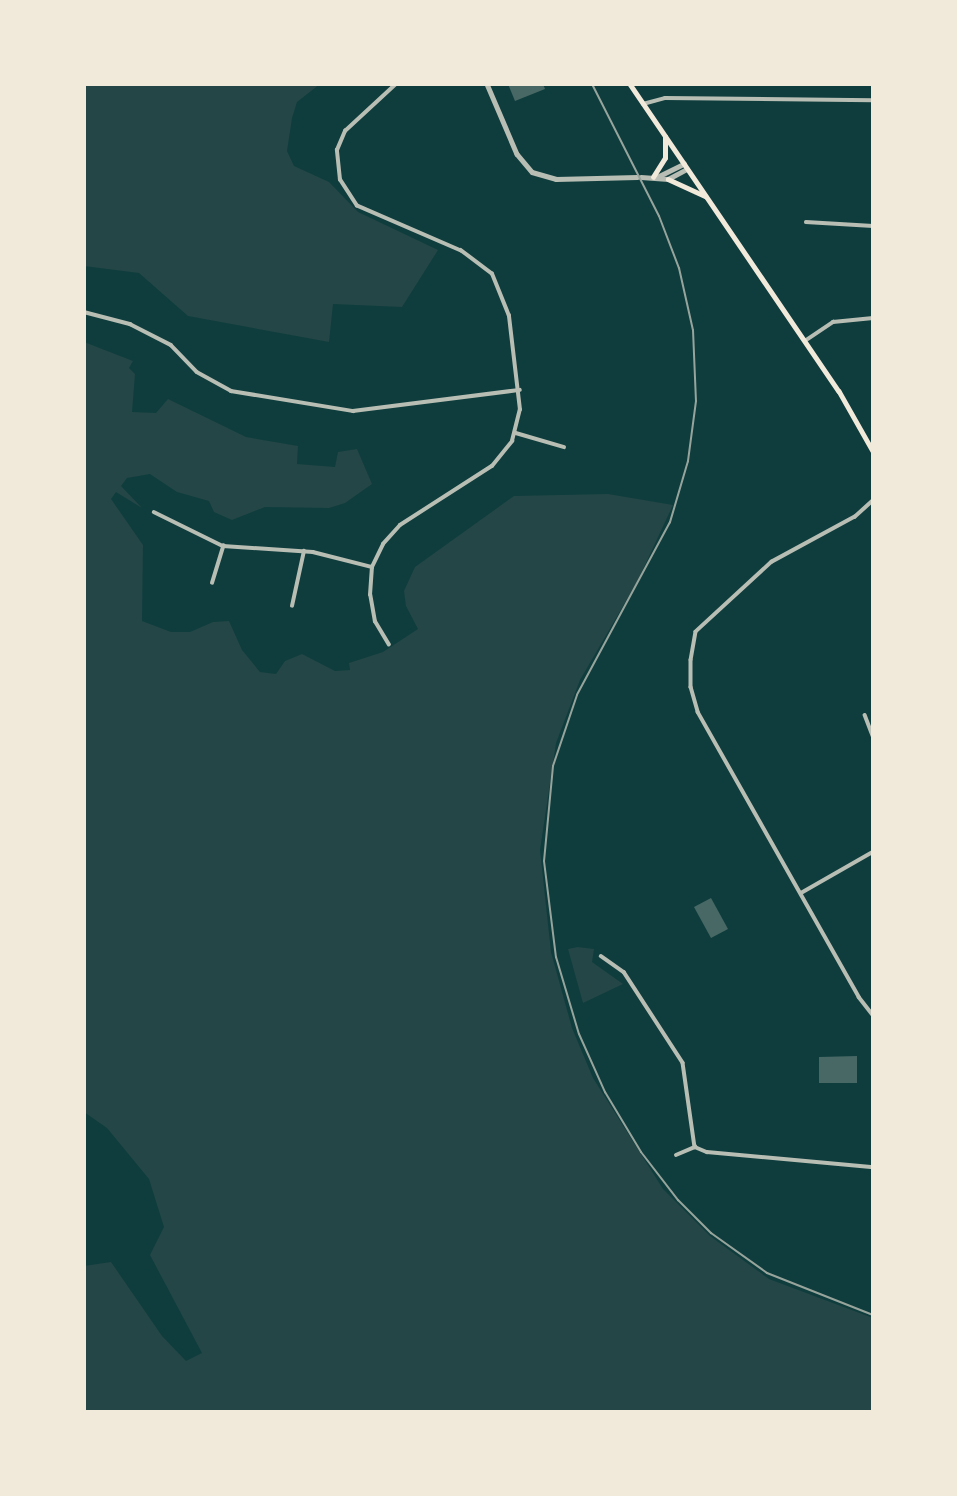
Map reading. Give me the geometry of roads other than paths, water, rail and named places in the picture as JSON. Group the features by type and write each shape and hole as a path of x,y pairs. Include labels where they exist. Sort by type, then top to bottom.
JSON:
{"main road":[{"path":"630,84 805,341 873,451"},
{"path":"655,177 666,158 665,137"},
{"path":"668,179 706,196"}],"street":[{"path":"389,645 371,608 372,567 383,544 397,527 492,467 516,433 520,390 509,316 492,274 461,251 357,206 340,180 337,150 345,131 396,84"},
{"path":"487,84 517,154 532,172 556,178 668,179 686,167"},
{"path":"643,104 665,99 873,100"},
{"path":"655,177 686,167"},
{"path":"806,222 873,226"},
{"path":"84,312 130,324 171,345 182,361 223,388 341,410 388,409 520,390"},
{"path":"805,341 833,322 873,318"},
{"path":"516,433 564,447"},
{"path":"873,501 855,517 772,562 700,628 692,641 695,706 873,1015"},
{"path":"154,512 223,546 304,551 372,567"},
{"path":"212,583 223,546"},
{"path":"292,606 304,551"},
{"path":"865,715 873,736"},
{"path":"801,893 873,852"},
{"path":"601,956 624,972 683,1063 695,1147"},
{"path":"676,1155 695,1147 707,1152 873,1167"}],"railway":[{"path":"592,84 659,216 679,268 693,330 696,401 688,461 670,522 577,695 553,766 544,861 556,957 579,1034 605,1092 641,1152 678,1200 711,1233 767,1273 873,1315"}]}
